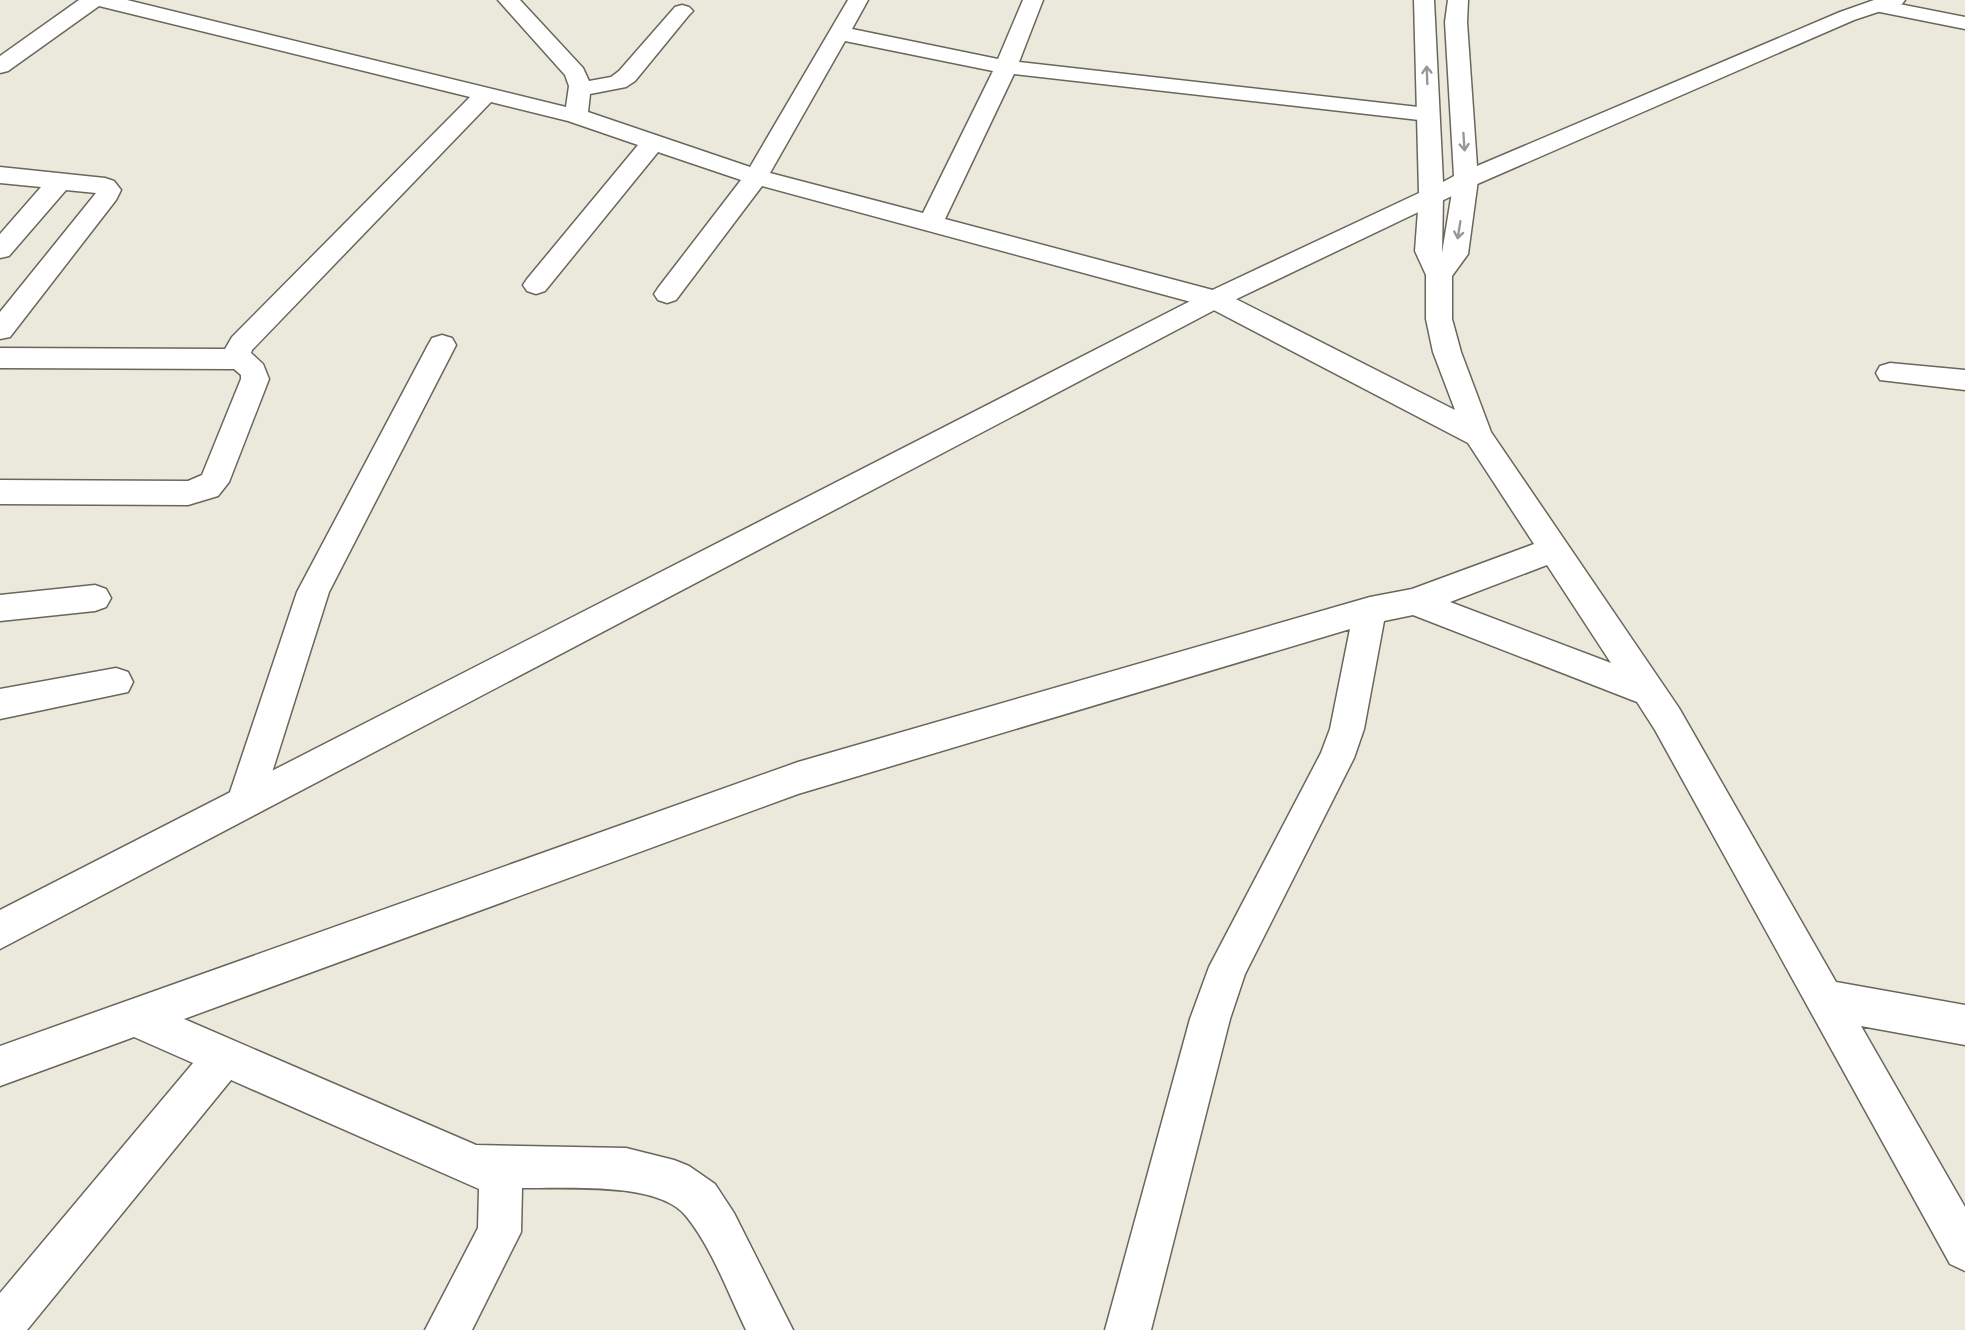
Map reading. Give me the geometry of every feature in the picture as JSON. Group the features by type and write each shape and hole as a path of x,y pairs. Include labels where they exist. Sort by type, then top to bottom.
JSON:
{"street":[{"path":"0,66 93,0"},
{"path":"100,0 576,116 756,177 1215,299 1478,435"},
{"path":"508,0 575,73 580,89 576,116"},
{"path":"667,294 756,177 858,0"},
{"path":"931,224 1006,67 1033,0"},
{"path":"1425,0 1431,196 1428,251 1439,276 1439,319 1447,352 1478,435 1667,719 1965,1250"},
{"path":"1439,276 1455,254 1466,180 1456,22 1458,0"},
{"path":"0,930 1215,299 1431,196 1847,16 1886,3 1965,23"},
{"path":"580,89 618,82 627,76 682,11"},
{"path":"839,33 1006,67 1428,114"},
{"path":"239,359 237,353 242,344 486,94"},
{"path":"536,285 653,142"},
{"path":"0,175 105,186 109,189 108,195 0,330"},
{"path":"0,250 60,181"},
{"path":"245,801 313,592 442,345"},
{"path":"0,358 239,359 252,368 255,379 218,475 207,488 188,493 0,492"},
{"path":"1890,373 1965,380"},
{"path":"0,1066 798,778 1370,610 1414,602 1554,549"},
{"path":"0,608 95,598"},
{"path":"1414,602 1650,692"},
{"path":"1128,1330 1214,1009 1228,967 1337,758 1347,729 1370,610"},
{"path":"0,704 116,682"},
{"path":"1825,1000 1965,1025"},
{"path":"134,1017 494,1174 502,1192 499,1232 448,1330"},
{"path":"0,1328 224,1056"},
{"path":"473,1166 626,1169 674,1181 700,1199 719,1228 770,1330"}]}
